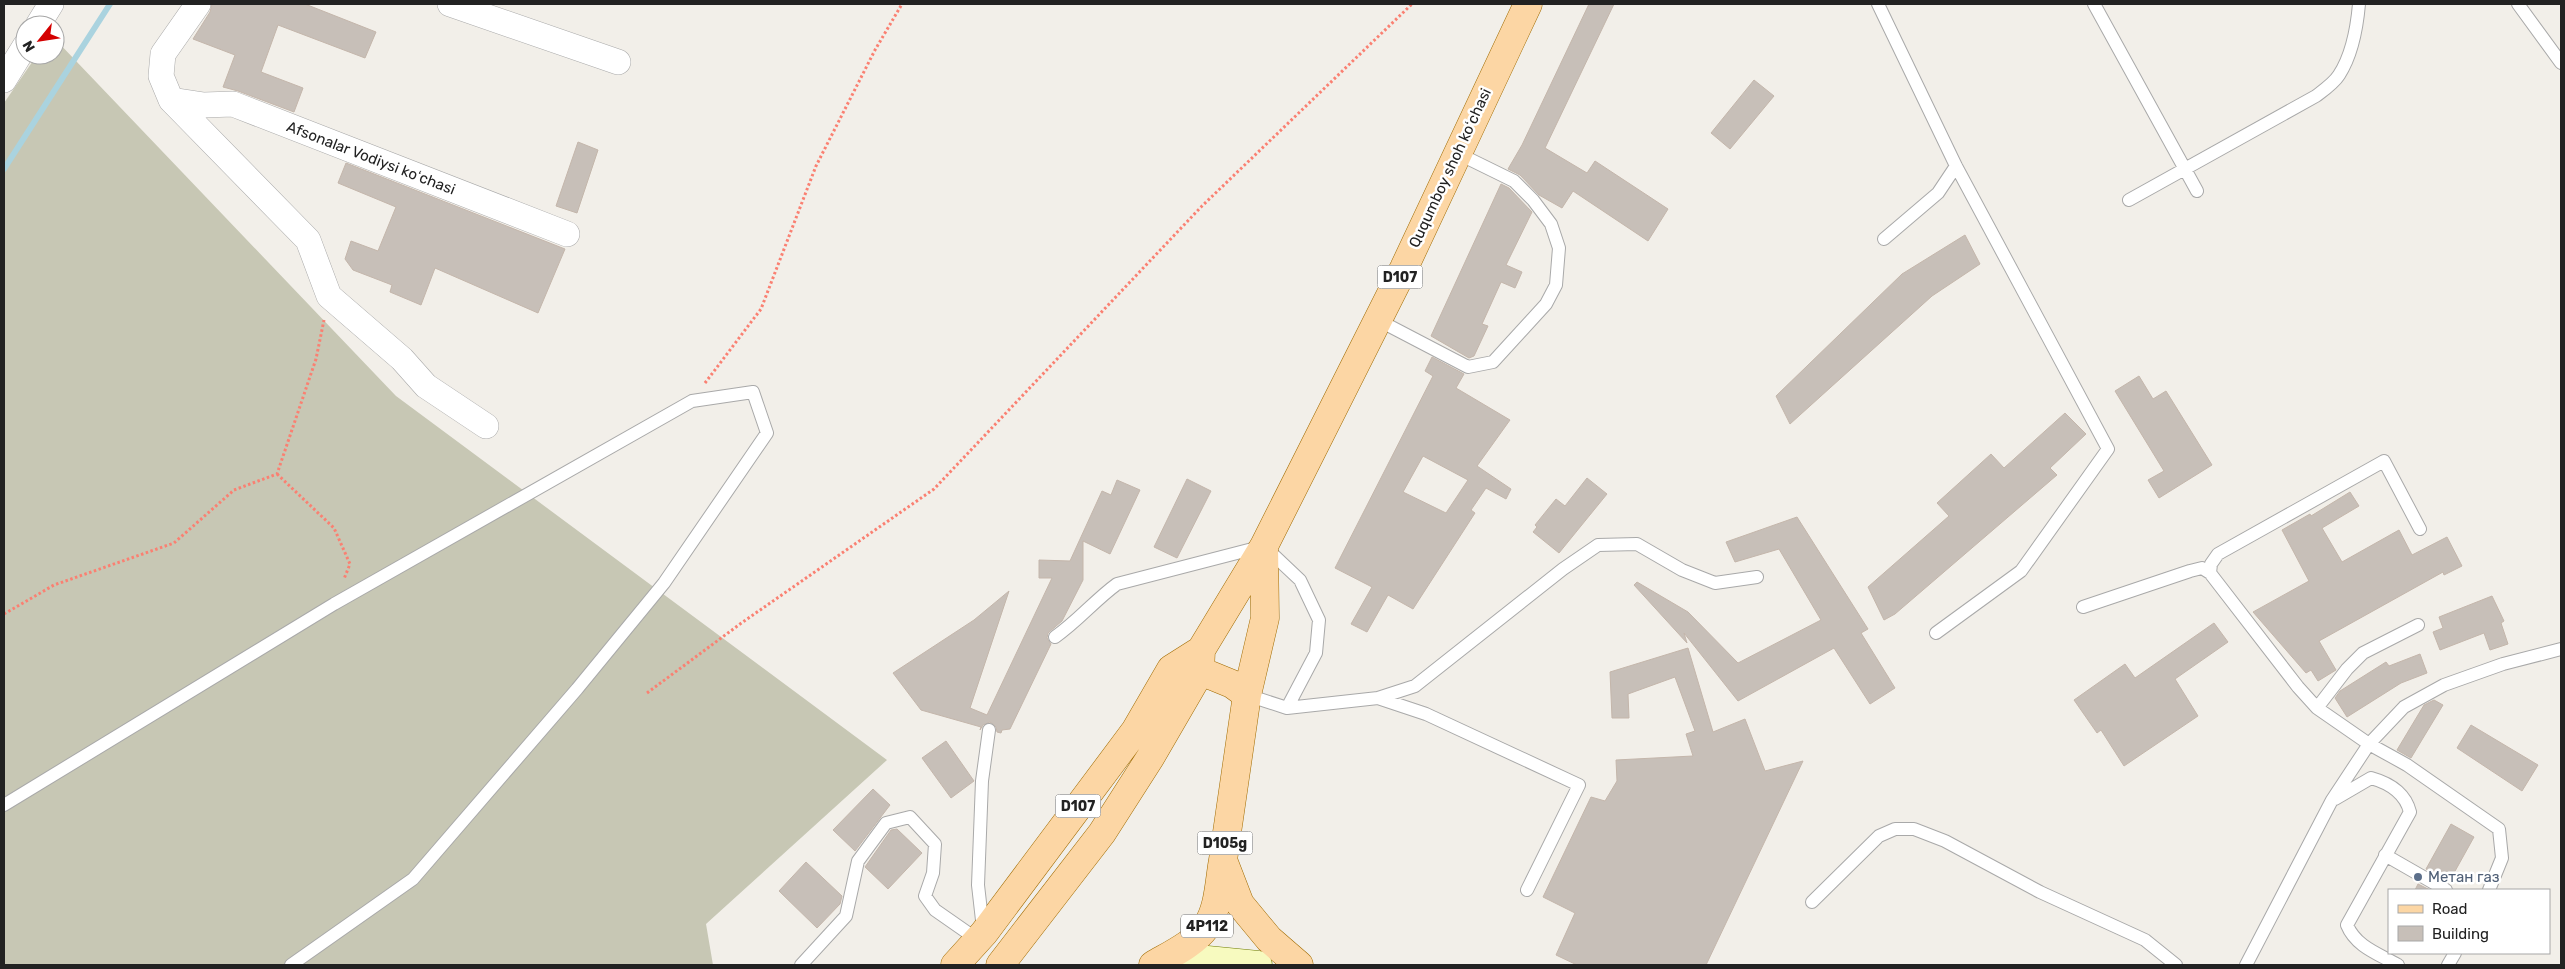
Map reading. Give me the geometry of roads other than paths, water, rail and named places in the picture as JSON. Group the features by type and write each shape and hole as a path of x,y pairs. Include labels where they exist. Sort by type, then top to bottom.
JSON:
{"main road":[{"name":"Ququmboy shoh koʻchasi","path":"1264,546 1378,320 1528,4"},
{"name":"D107","path":"1000,965 1102,833 1174,720 1197,656 1264,546"},
{"name":"D105g","path":"1264,546 1265,618 1247,695 1223,860 1240,904 1269,939 1299,965"},
{"name":"D107","path":"955,965 979,938 1135,731 1172,669 1197,656"},
{"path":"1197,656 1247,695"},
{"name":"4P112","path":"1153,965 1187,944 1206,928 1214,909 1223,860"},
{"path":"940,965 979,938"},
{"path":"1171,965 1197,959 1258,965"}],"street":[{"path":"44,15 51,4"},
{"path":"198,4 163,54 161,76 171,100 308,240 329,296 402,359 426,386 486,426"},
{"path":"465,6 618,62"},
{"path":"4,80 15,62"},
{"name":"Afsonalar Vodiysi koʻchasi","path":"171,100 204,105 233,104 567,234"}],"lane":[{"path":"1878,4 1956,166 2108,449 2021,571 1936,633"},
{"path":"2094,4 2197,192"},
{"path":"2129,200 2316,96 2339,75 2349,54 2358,20 2359,4"},
{"path":"2518,4 2561,63"},
{"path":"1378,320 1468,368 1493,362 1546,304 1556,285 1559,248 1551,224 1533,200 1514,181 1457,153"},
{"path":"1884,239 1938,194 1956,166"},
{"path":"4,806 334,604 692,401 753,392 767,433 664,583 577,689 413,879 291,965"},
{"path":"2210,574 2211,564 2218,554 2384,461 2420,529"},
{"path":"1247,695 1287,708 1378,698 1415,686 1433,674 1563,569 1598,545 1637,544 1682,570 1714,583 1757,577"},
{"path":"1055,636 1076,622 1103,594 1117,584 1264,546 1300,580 1319,620 1316,653 1287,708"},
{"path":"2083,607 2202,568 2210,574 2298,687 2317,708 2369,744 2407,765 2499,829 2502,858 2489,889"},
{"path":"2317,708 2347,669 2363,653 2418,625"},
{"path":"2246,965 2332,800 2369,744 2404,707 2444,685 2503,664 2561,649"},
{"path":"1378,698 1426,714 1579,785 1527,890"},
{"path":"979,938 978,885 982,780 989,730"},
{"path":"2332,800 2371,778 2386,782 2402,795 2410,812 2347,925 2351,935 2359,943 2398,965"},
{"path":"800,965 846,916 858,861 886,823 910,817 935,844 933,873 925,896 935,910 979,938"},
{"path":"1812,902 1879,836 1895,829 1914,829 1945,841 2040,892 2145,940 2176,965"},
{"path":"2386,855 2444,889"},
{"path":"2448,965 2454,954"}],"waterway":[{"path":"4,169 110,4"}],"place":[{"name":"Метан газ","path":"2418,877"}]}
